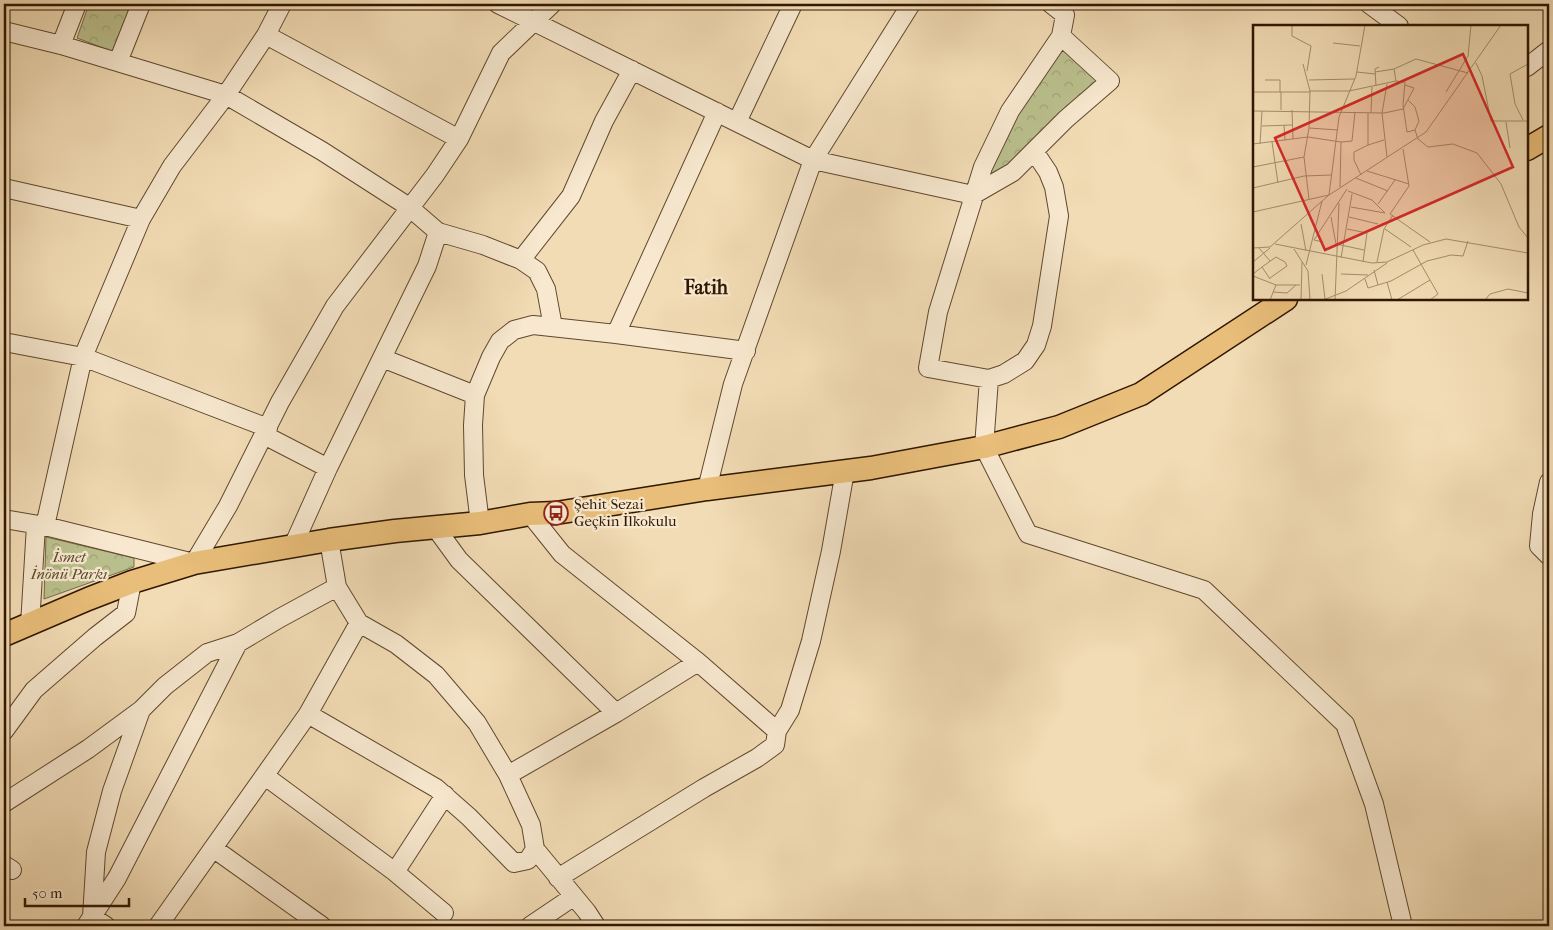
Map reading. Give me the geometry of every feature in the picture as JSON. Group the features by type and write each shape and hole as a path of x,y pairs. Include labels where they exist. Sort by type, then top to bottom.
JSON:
{"main road":[{"path":"1528,147 1549,136"},
{"path":"4,635 132,582 194,563 395,530 480,523 530,514 556,513 707,488 845,471 984,448 1060,427 1141,394 1284,300"}],"street":[{"path":"61,45 77,4"},
{"path":"118,62 141,4"},
{"path":"30,625 40,526 83,357 141,219 172,166 226,95 266,35 282,4"},
{"path":"498,4 813,160 973,195 1012,172 1066,119 1110,81 1060,36"},
{"path":"4,519 194,563 228,506 280,402 335,306 434,175 459,138 501,53 552,4"},
{"path":"737,122 793,4"},
{"path":"707,488 733,384 813,160 911,4"},
{"path":"1034,151 1051,179 1059,216 1042,326 1036,344 1025,360 1012,371 989,379 928,368 938,312 983,166 1010,111 1060,36 1065,16 1052,4"},
{"path":"1369,4 1398,25"},
{"path":"4,31 61,45 226,95 322,151 409,207 438,232 483,245 521,260 537,270 546,289 554,328"},
{"path":"266,35 459,138"},
{"path":"1528,66 1549,50"},
{"path":"521,260 571,196 604,121 632,70"},
{"path":"616,334 718,112"},
{"path":"4,188 141,219"},
{"path":"293,546 328,468 427,266 438,232"},
{"path":"480,523 474,475 474,395 500,342 514,330 533,325 746,351"},
{"path":"4,342 83,357 266,432 328,468"},
{"path":"382,358 474,395"},
{"path":"989,379 984,448 1028,534 1204,590 1345,724 1374,804 1403,926"},
{"path":"558,878 704,788 757,758 775,745 777,731 790,710 811,641 831,551 845,471"},
{"path":"1549,482 1542,514 1540,546 1549,556"},
{"path":"530,514 562,554 698,662 777,731"},
{"path":"435,527 459,560 616,713"},
{"path":"329,540 337,587 359,623 396,644 436,675 477,723 508,775 531,825 535,849 587,912 596,926"},
{"path":"4,731 34,690 126,613 132,582"},
{"path":"4,803 88,749 141,710 165,686 207,653 238,642 337,587"},
{"path":"158,926 308,714 359,623"},
{"path":"95,923 238,642"},
{"path":"508,775 616,713 698,662"},
{"path":"95,923 96,852 112,791 141,710"},
{"path":"308,714 436,788 469,817 514,863 528,860 535,849"},
{"path":"265,776 395,872 444,913"},
{"path":"395,872 445,795"},
{"path":"213,848 322,926"},
{"path":"530,926 573,897"}],"green space":[{"path":"89,4 131,4 114,52 77,38"},
{"path":"1065,46 1101,83 1010,165 990,177 986,169 1015,111"},
{"name":"İsmet İnönü Parkı","path":"46,537 134,558 134,567 44,599"}],"place":[{"name":"Şehit Sezai Geçkin İlkokulu","path":"556,513"}],"district":[{"name":"Fatih","path":"706,287"}]}
